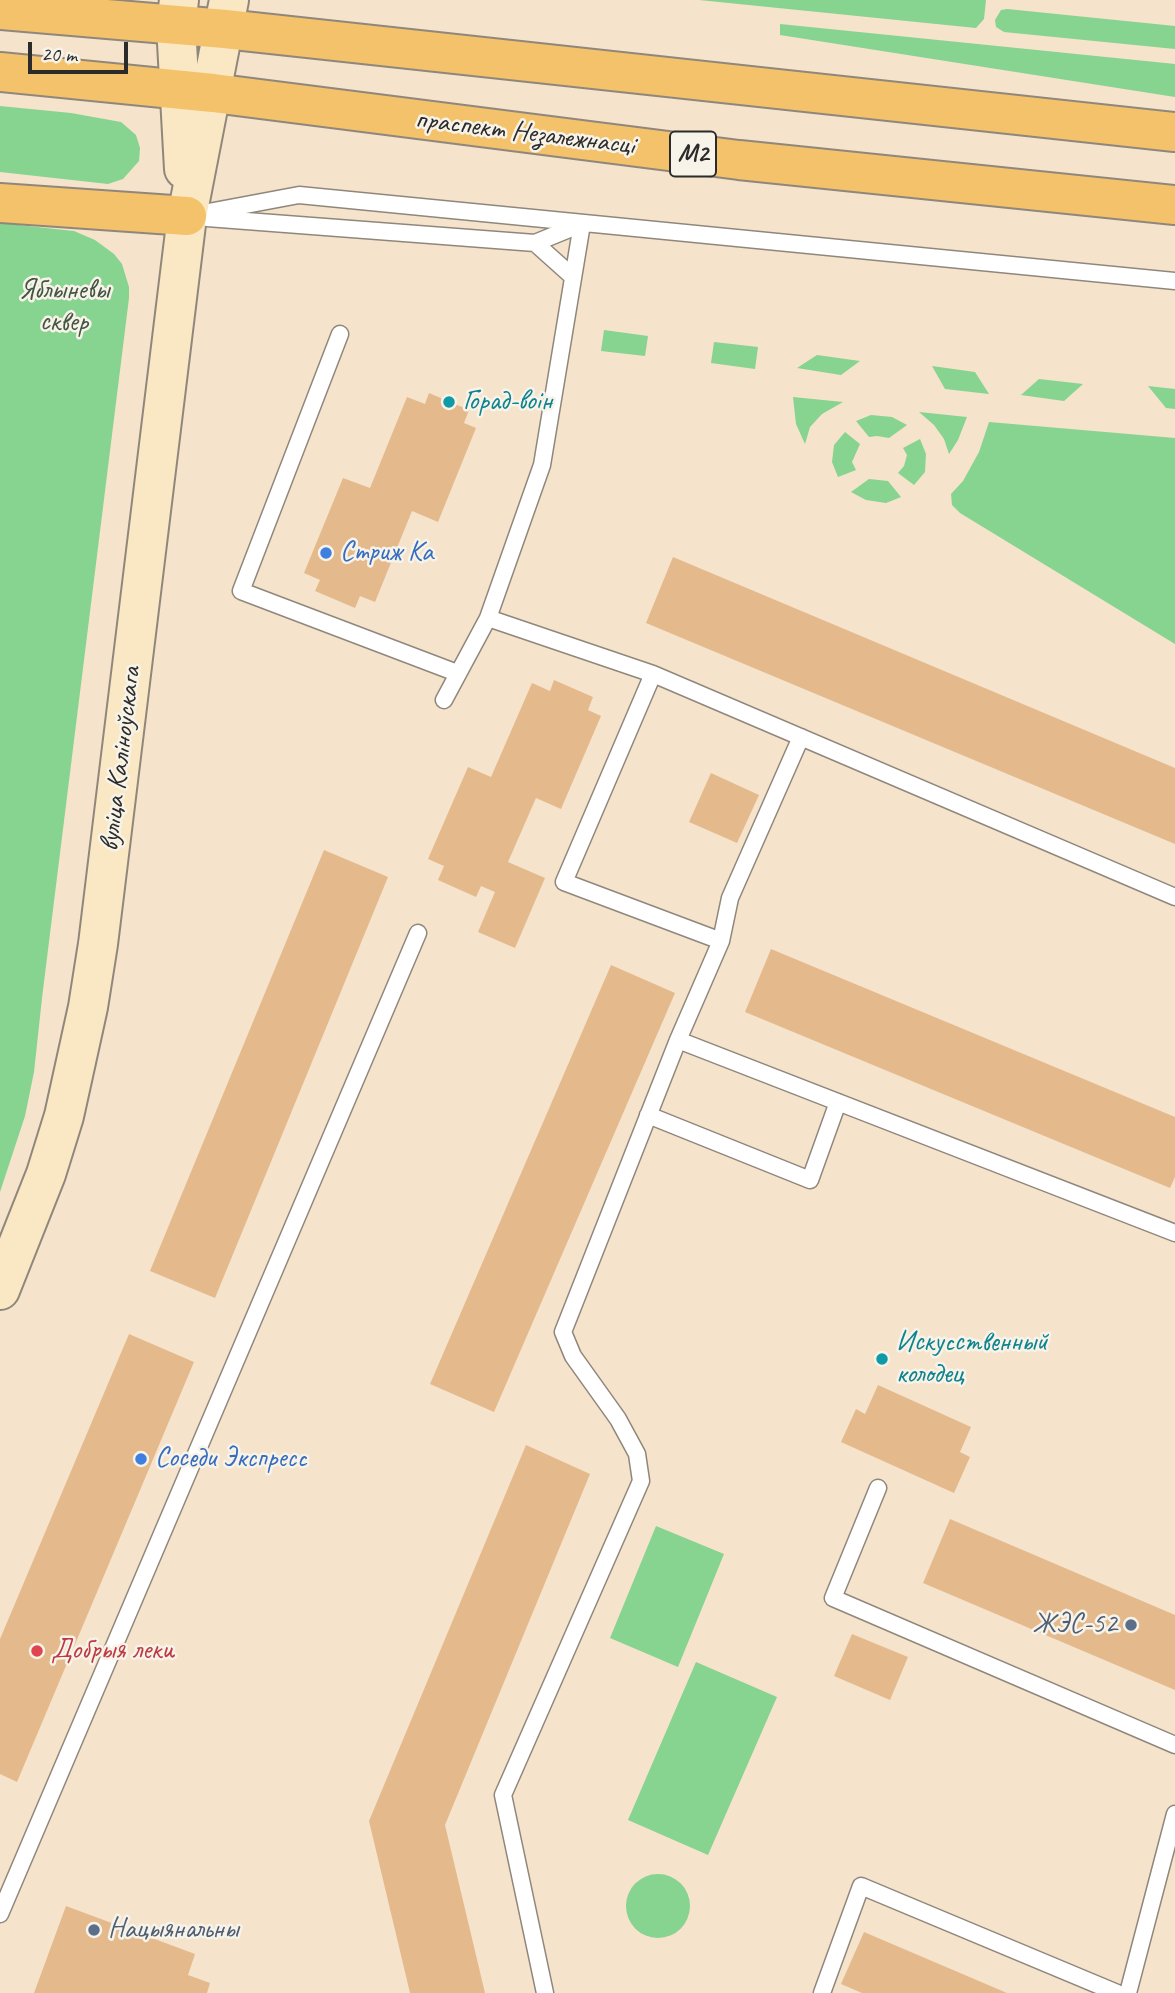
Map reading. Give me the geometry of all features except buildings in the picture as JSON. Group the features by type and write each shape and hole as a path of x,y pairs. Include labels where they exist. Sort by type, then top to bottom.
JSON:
{"main road":[{"path":"0,10 227,15 1175,132"},
{"path":"178,12 196,92"},
{"path":"196,92 227,15"},
{"name":"праспект Незалежнасці","path":"0,72 196,92 739,160 1175,205"},
{"name":"вуліца Каліноўскага","path":"0,1290 46,1174 64,1116 88,1007 187,216 196,92"},
{"path":"0,203 187,216"}],"lane":[{"path":"187,216 299,195 1175,281"},
{"path":"187,216 535,243 582,224"},
{"path":"444,700 488,618 542,466 582,224"},
{"path":"535,243 573,277"},
{"path":"340,334 241,591 457,673"},
{"path":"488,618 653,674 1175,897"},
{"path":"653,674 564,882 721,941"},
{"path":"545,1993 503,1796 641,1481 637,1454 618,1419 573,1356 562,1332 678,1040 721,941 730,898 801,737"},
{"path":"0,1914 418,933"},
{"path":"678,1040 1175,1233"},
{"path":"648,1115 810,1180 838,1102"},
{"path":"878,1488 833,1598 1175,1745"},
{"path":"1128,1993 1175,1814"},
{"path":"822,1993 861,1886 1117,1993"}],"green space":[{"path":"699,0 986,0 984,19 976,28"},
{"path":"1001,10 1175,26 1175,49 1004,32 996,27 995,20"},
{"path":"780,24 1175,64 1175,97 780,35"},
{"path":"0,106 71,113 121,122 136,135 140,148 139,161 123,179 108,184 0,172"},
{"name":"Яблыневы сквер","path":"0,223 74,231 95,240 114,254 122,264 129,287 129,298 34,1072 25,1116 0,1192"},
{"path":"604,330 648,336 645,356 601,351"},
{"path":"714,342 758,347 755,369 711,363"},
{"path":"817,355 860,361 841,375 797,368"},
{"path":"932,366 975,372 989,394 945,389"},
{"path":"1039,379 1083,384 1064,401 1021,395"},
{"path":"1148,386 1175,389 1175,409 1166,408"},
{"path":"793,397 843,402 822,414 810,427 805,444 796,424"},
{"path":"919,412 967,417 949,454 944,439 934,425"},
{"path":"871,415 892,417 907,425 889,438 869,437 856,421"},
{"path":"989,422 1175,438 1175,644 960,513 952,505 951,494 963,481 979,452"},
{"path":"845,432 860,444 852,462 856,470 838,477 832,462 834,445"},
{"path":"920,439 926,454 925,472 914,485 898,473 904,466 907,455 903,448"},
{"path":"869,479 888,481 901,497 886,503 866,500 851,492"},
{"path":"656,1526 724,1554 678,1667 610,1638"},
{"path":"696,1662 777,1697 708,1855 628,1820"},
{"path":"658,1874 676,1880 684,1888 690,1906 684,1924 676,1932 658,1938 640,1932 632,1924 626,1906 632,1888 640,1880"}],"place":[{"name":"Горад-воін","path":"449,402"},
{"name":"Стриж Ка","path":"326,553"},
{"name":"Искусственный колодец","path":"882,1359"},
{"name":"Соседи Экспресс","path":"141,1459"},
{"name":"ЖЭС-52","path":"1131,1625"},
{"name":"Добрыя леки","path":"37,1651"},
{"name":"Нацыянальны","path":"94,1930"}]}
